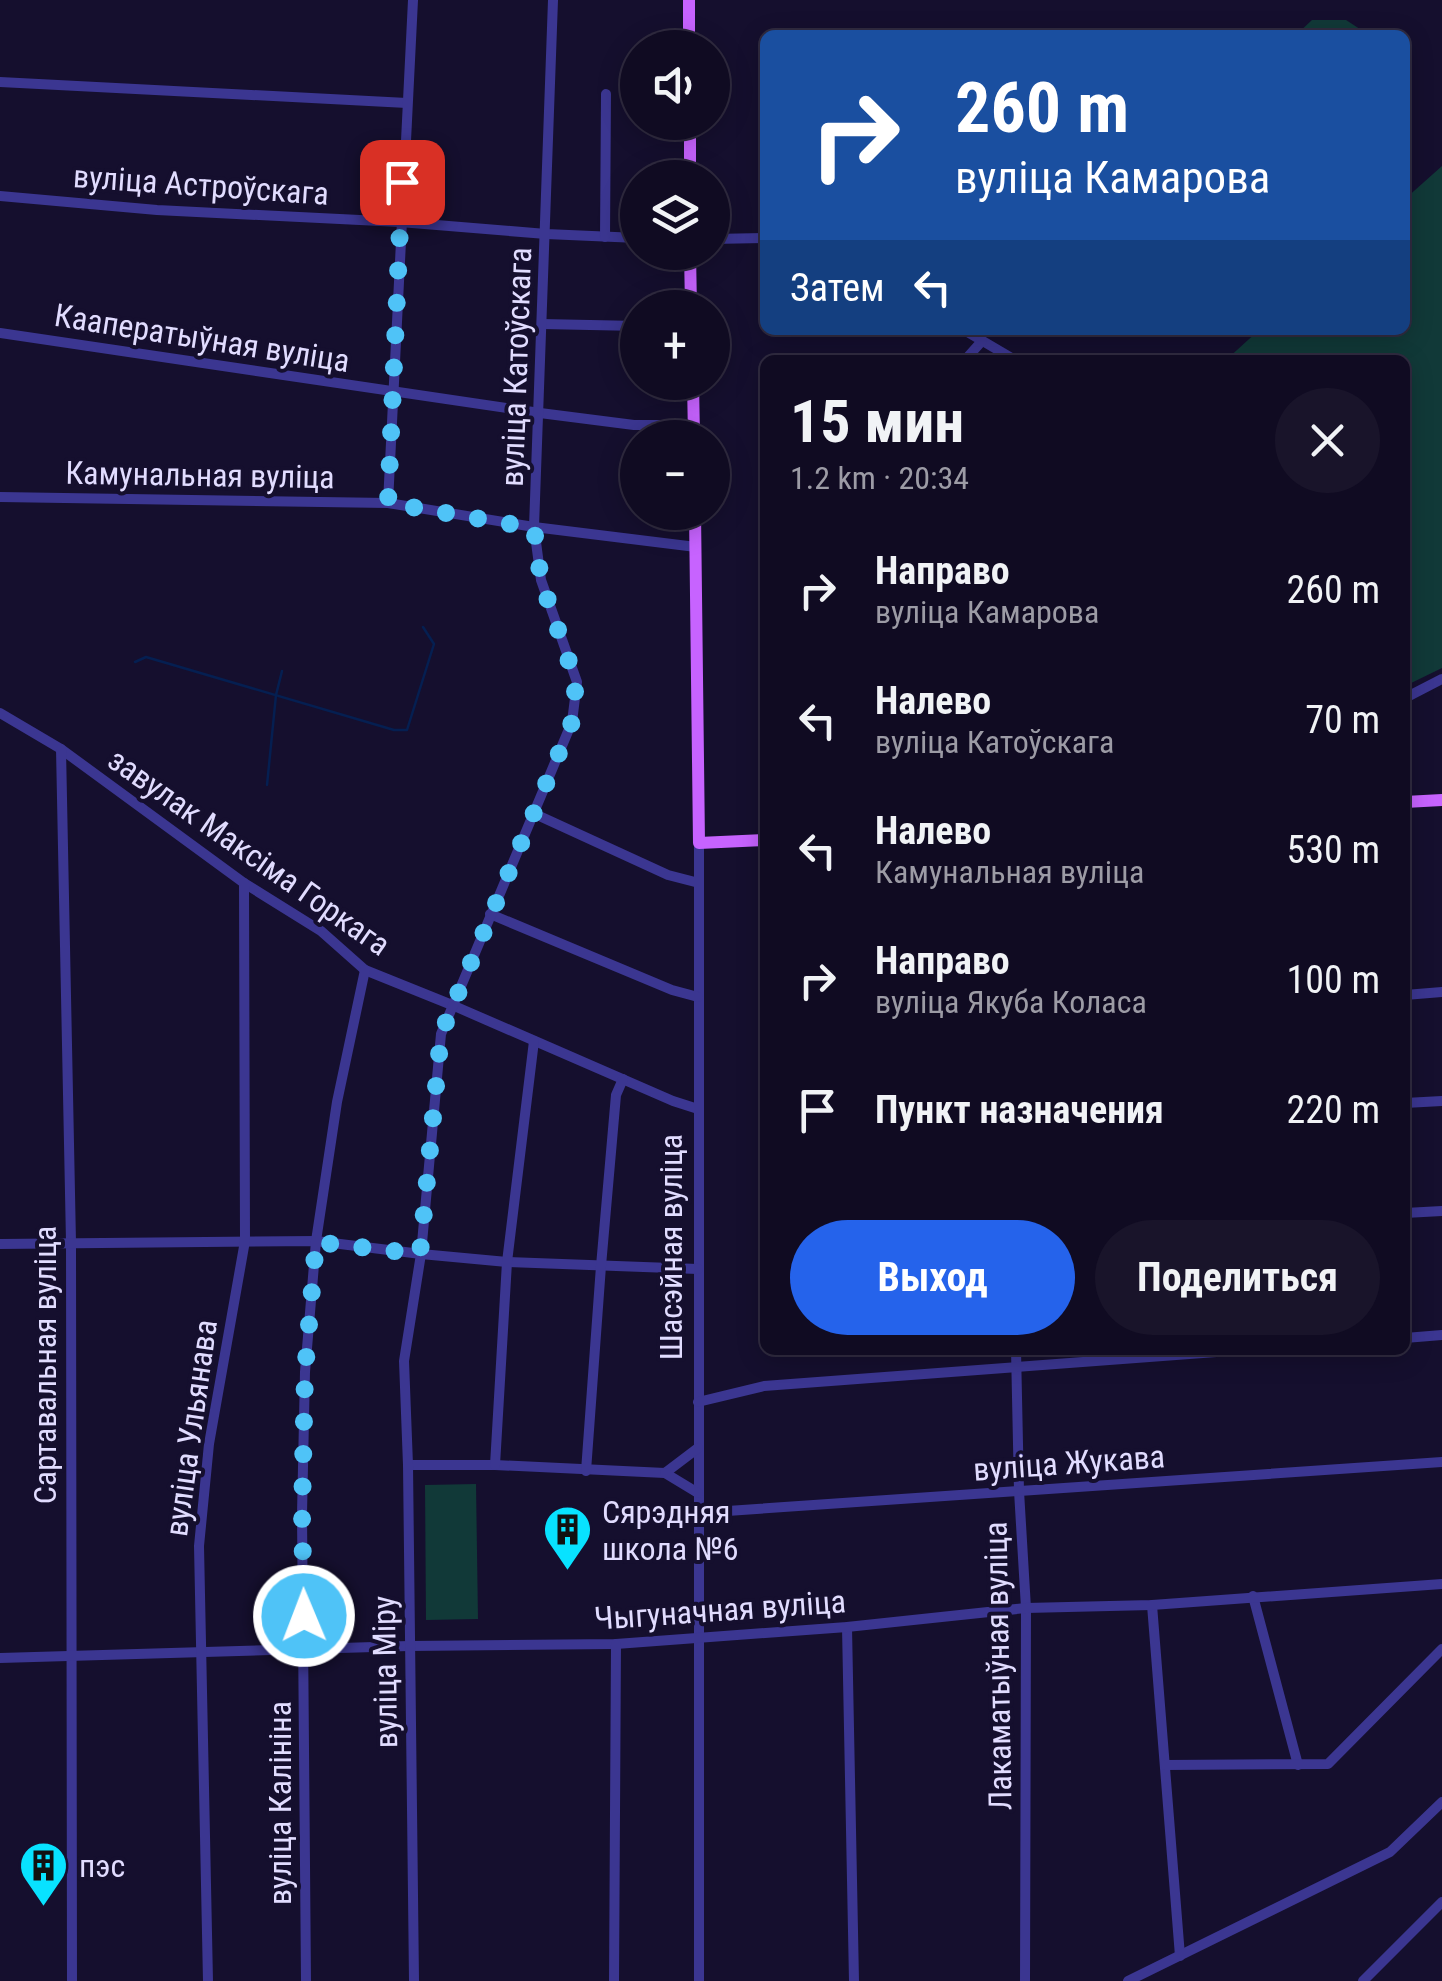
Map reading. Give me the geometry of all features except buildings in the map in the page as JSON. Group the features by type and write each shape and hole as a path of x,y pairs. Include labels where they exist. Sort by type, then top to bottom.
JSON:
{"main road":[{"path":"690,0 690,30"},
{"name":"Шасэйная вуліца","path":"696,530 698,843"},
{"path":"1410,802 1442,800"},
{"path":"698,843 760,840"}],"street":[{"path":"388,503 414,0"},
{"name":"вуліца Катоўскага","path":"404,1362 420,1254 441,1034 572,722 576,682 541,580 534,528 553,0"},
{"path":"0,82 406,103"},
{"path":"605,237 606,94"},
{"name":"вуліца Астроўскага","path":"0,196 157,210 620,237"},
{"path":"730,239 760,238"},
{"path":"542,324 620,326"},
{"name":"Кааператыўная вуліца","path":"0,333 620,423"},
{"path":"972,335 1006,355"},
{"path":"970,355 982,341"},
{"name":"Камунальная вуліца","path":"0,498 388,503 534,528 696,547"},
{"path":"1410,696 1442,680"},
{"name":"завулак Максіма Горкага","path":"0,713 61,749 244,883 321,931 364,970 698,1110"},
{"name":"Сартавальная вуліца","path":"61,749 71,1242 72,1981"},
{"path":"535,814 668,875 698,883"},
{"name":"Шасэйная вуліца","path":"698,843 699,1981"},
{"name":"вуліца Ульянава","path":"208,1981 199,1546 209,1444 244,1241 244,883"},
{"path":"490,914 672,990 698,997"},
{"name":"вуліца Калініна","path":"306,1981 302,1514 305,1372 316,1242 337,1102 364,970"},
{"path":"1410,995 1442,992"},
{"path":"495,1465 506,1262 534,1042"},
{"path":"586,1471 616,1095 623,1079"},
{"path":"1410,1103 1442,1100"},
{"path":"1410,1213 1442,1211"},
{"path":"0,1244 316,1242 506,1262 698,1270"},
{"path":"1410,1338 1442,1335"},
{"name":"Лакаматыўная вуліца","path":"1016,1355 1026,1608 1025,1981"},
{"path":"698,1402 764,1386 1177,1355"},
{"name":"вуліца Міру","path":"404,1362 414,1981"},
{"path":"665,1474 698,1448"},
{"name":"вуліца Жукава","path":"698,1513 1442,1462"},
{"path":"408,1464 665,1474 698,1492"},
{"name":"Чыгуначная вуліца","path":"0,1658 616,1644 847,1627 1026,1608 1152,1605 1442,1584"},
{"path":"1253,1596 1298,1765"},
{"path":"1152,1605 1180,1956"},
{"path":"847,1627 854,1981"},
{"path":"614,1981 616,1644"},
{"path":"1165,1765 1328,1764 1442,1649"},
{"path":"1128,1981 1390,1852 1442,1802"},
{"path":"1363,1981 1442,1902"}],"green space":[{"path":"1312,20 1346,20 1361,30 1301,30"},
{"path":"1442,166 1442,668 1410,684 1410,355 1232,355 1254,335 1410,335 1410,195"},
{"path":"476,1484 478,1619 426,1620 425,1485"}],"waterway":[{"path":"135,662 146,657 394,730 407,730 434,644 423,627"},
{"path":"267,785 282,671"}],"place":[{"name":"Сярэдняя школа №6","path":"567,1572"},
{"name":"пэс","path":"44,1908"}],"route":[{"path":"304,1616 305,1372 316,1242 420,1254 441,1034 572,722 576,682 541,580 534,528 388,503 402,182"}]}
